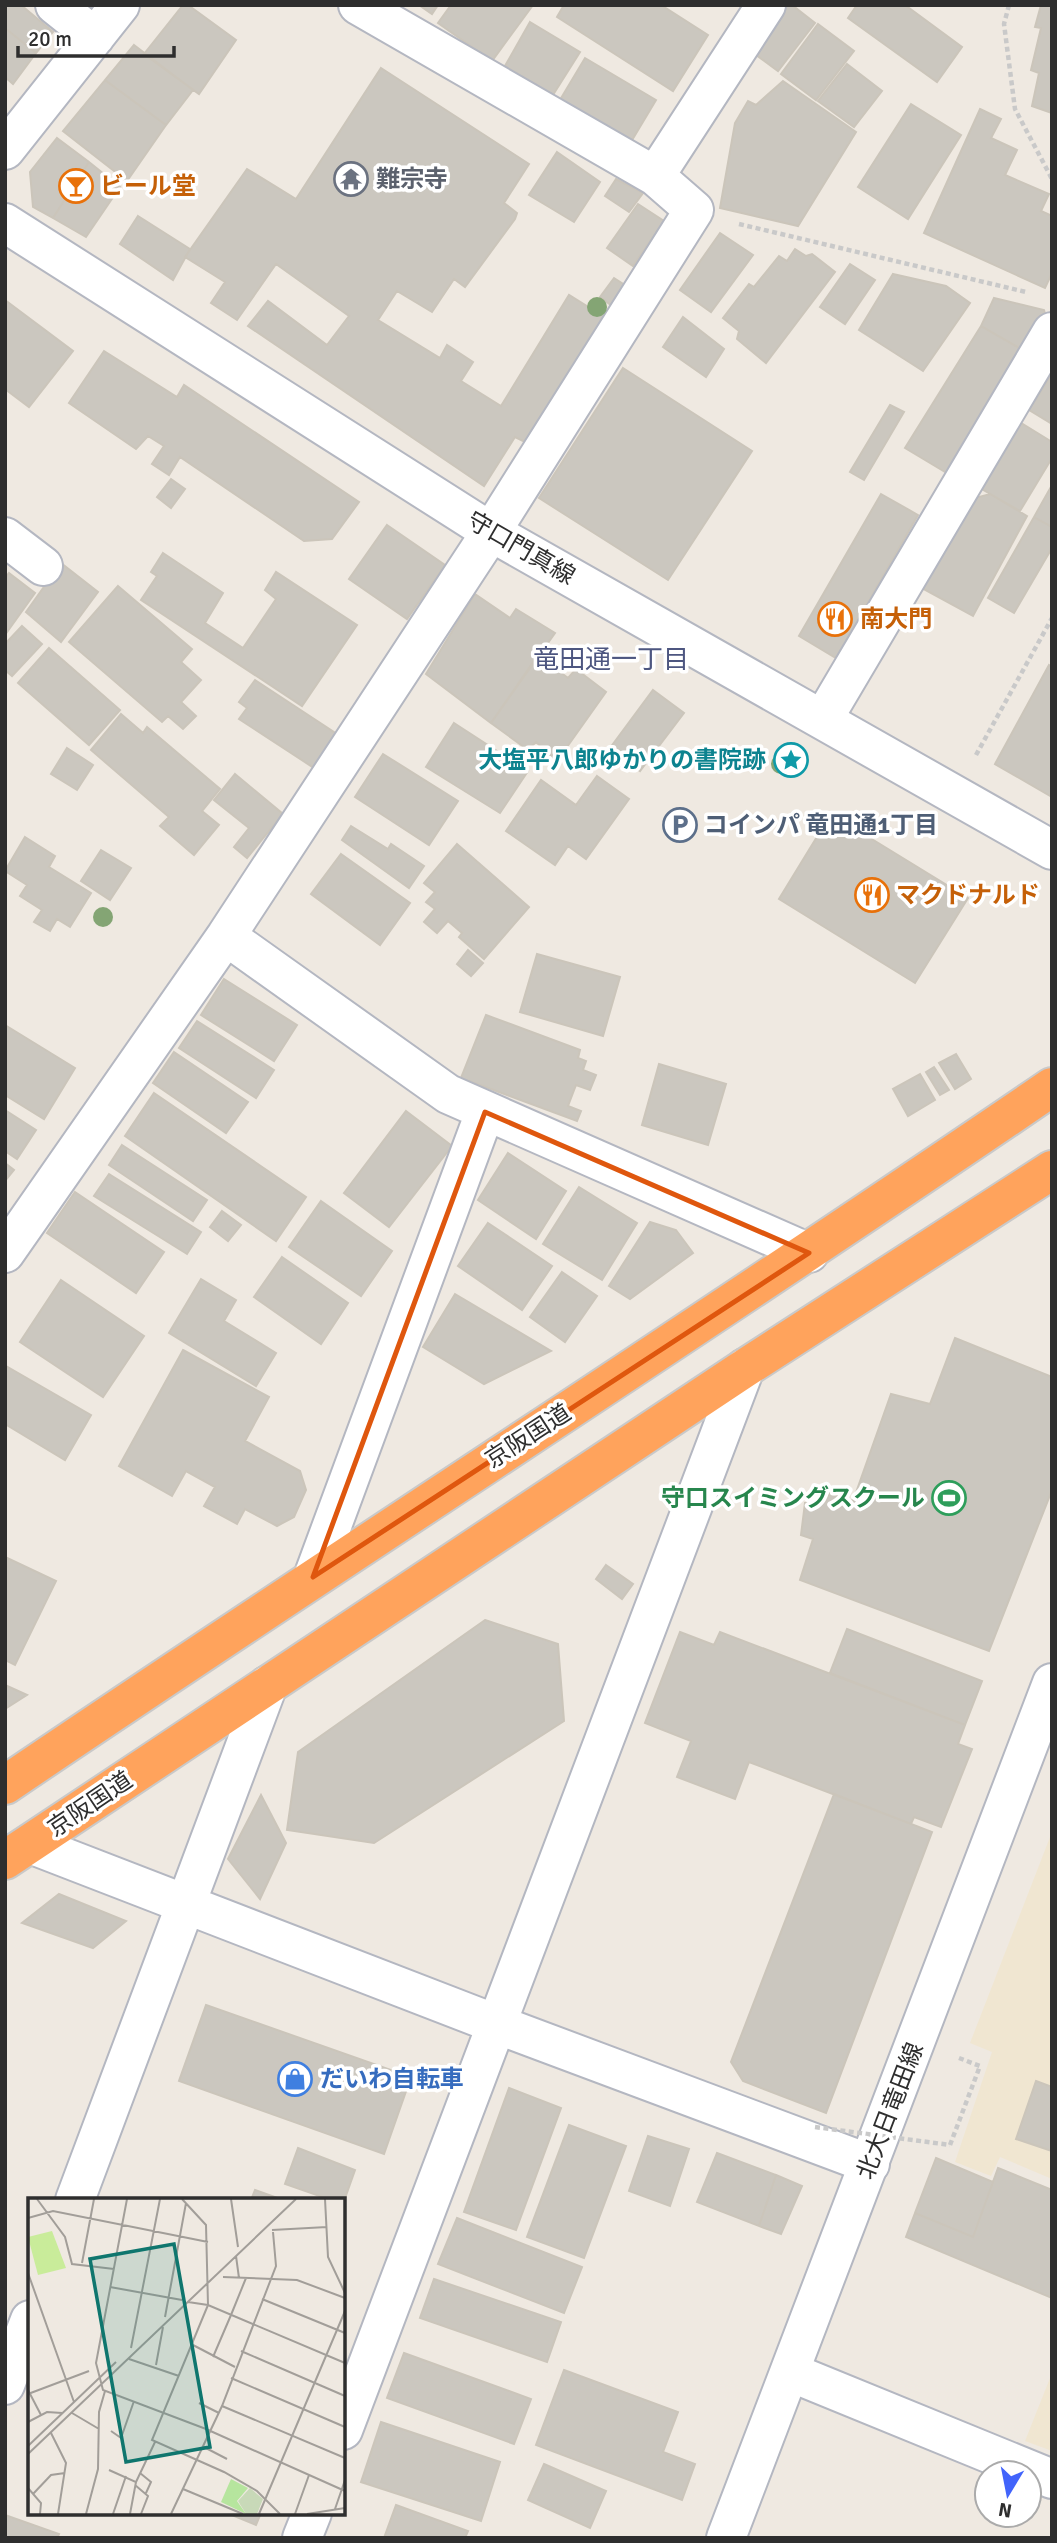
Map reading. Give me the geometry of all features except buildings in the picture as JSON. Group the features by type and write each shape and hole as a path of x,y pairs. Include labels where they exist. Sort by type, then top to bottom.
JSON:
{"highway":[{"name":"京阪国道","path":"5,1785 313,1577 809,1253 1052,1087"},
{"name":"京阪国道","path":"18,1852 745,1368 1052,1170"}],"street":[{"path":"55,5 95,37"},
{"path":"5,150 120,5"},
{"path":"5,1253 226,936 491,533 694,210 655,176 358,5"},
{"path":"655,176 766,5"},
{"name":"守口門真線","path":"5,223 491,533 1052,850"},
{"path":"824,719 1052,332"},
{"path":"5,537 43,566"},
{"path":"226,936 448,1094 809,1253"},
{"path":"313,1577 485,1112"},
{"path":"345,2425 745,1368"},
{"name":"北大日竜田線","path":"726,2538 1052,1683"},
{"path":"76,2198 268,1685"},
{"path":"18,1852 187,1904 496,2024 870,2164"},
{"path":"5,2385 28,2325"},
{"path":"790,2372 1052,2479"},
{"path":"302,2538 311,2515"}],"path":[{"path":"1009,5 1004,24 1015,109 1052,180"},
{"path":"694,210 725,221 1036,294"},
{"path":"954,796 1052,618"},
{"path":"815,2127 950,2145 980,2066 958,2057"}],"highlighted area":[{"path":"485,1112 809,1253 313,1577"}],"shaded area":[{"path":"1052,1832 1052,2179 1000,2157 991,2176 955,2162 992,2052 970,2043"},
{"path":"1052,2373 1052,2451 1025,2441"}],"place":[{"name":"難宗寺","path":"351,179"},
{"name":"ビール堂","path":"76,186"},
{"name":"南大門","path":"835,619"},
{"name":"大塩平八郎ゆかりの書院跡","path":"791,760"},
{"name":"コインパ 竜田通1丁目","path":"680,825"},
{"name":"マクドナルド","path":"872,895"},
{"name":"守口スイミングスクール","path":"949,1498"},
{"name":"だいわ自転車","path":"295,2079"}],"district":[{"name":"竜田通一丁目","path":"611,660"}]}
